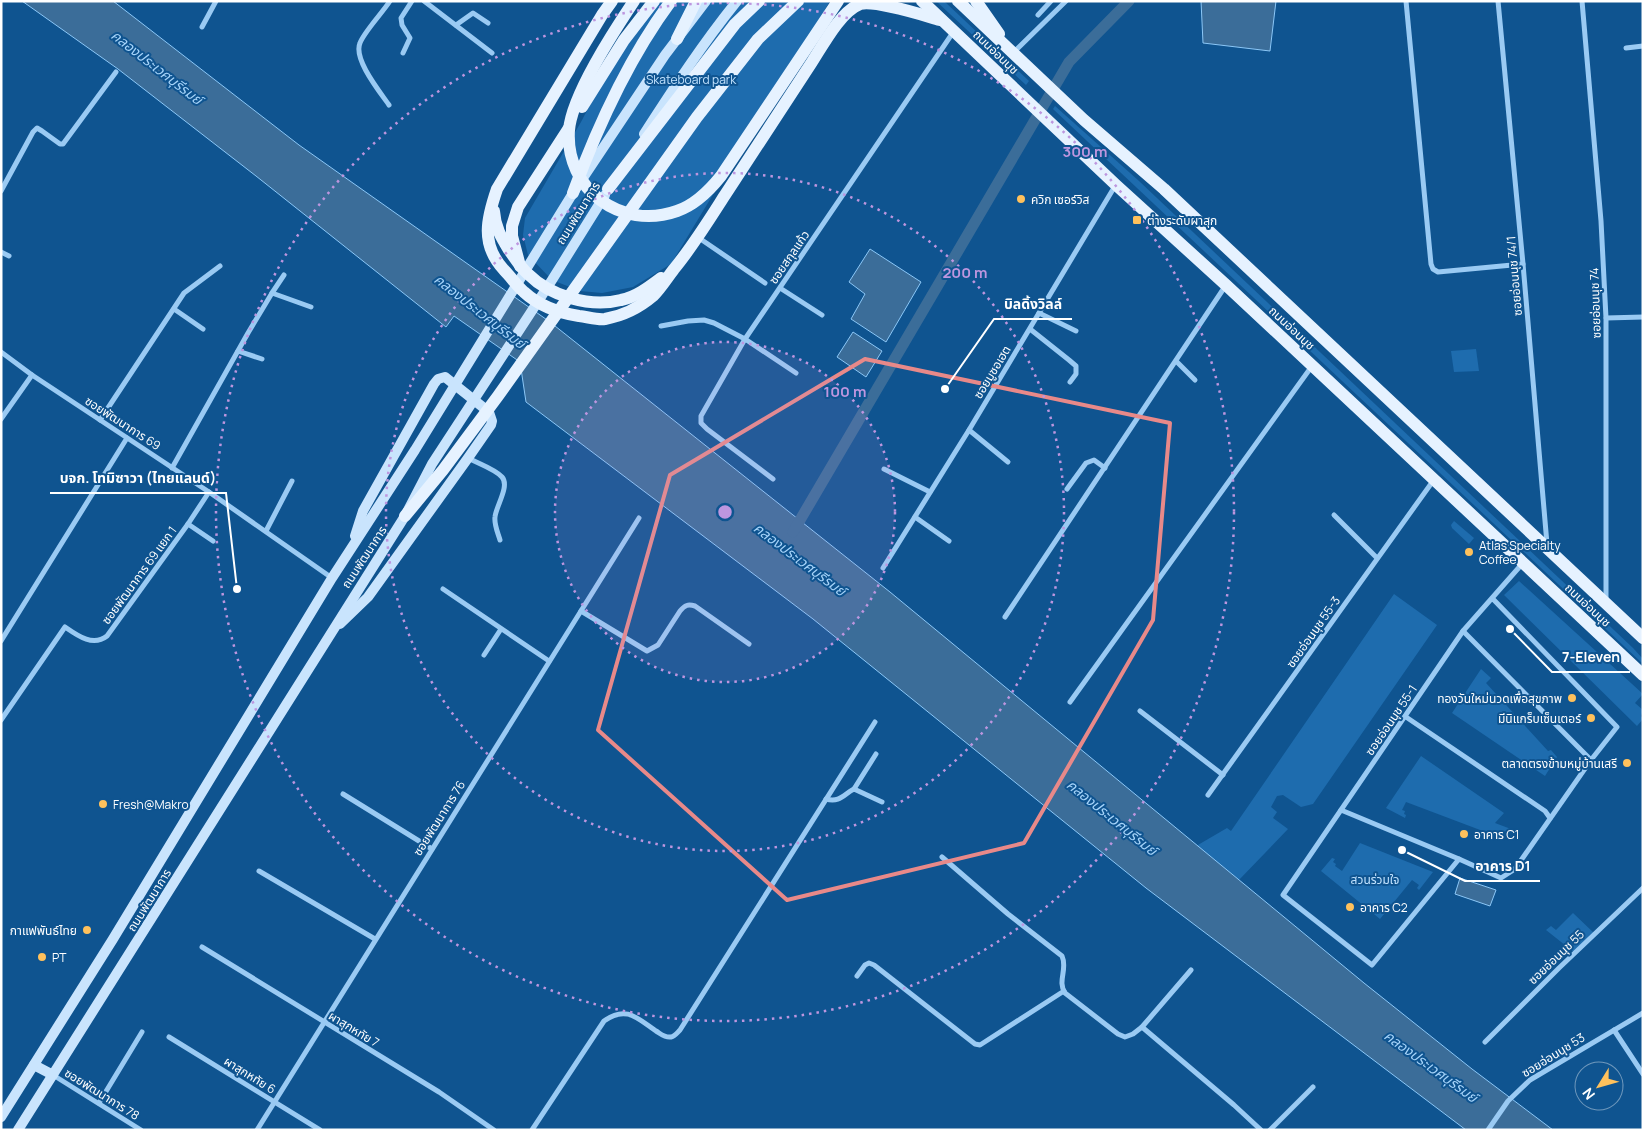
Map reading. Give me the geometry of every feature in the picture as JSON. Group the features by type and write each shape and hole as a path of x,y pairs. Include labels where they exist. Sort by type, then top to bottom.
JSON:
{"main road":[{"path":"612,1 497,188 488,216 487,231 491,248 498,264 525,293 544,305 562,313 595,319 605,319 629,312 657,291 698,237 816,56 848,12 859,4 870,2 943,20"},
{"path":"634,1 616,28 588,78 572,118 570,142 572,160 579,176 593,194 618,210 638,216 655,216 687,207 712,187 838,1"},
{"path":"520,266 512,236 512,226 518,207 624,40 654,1"},
{"path":"570,197 612,98 650,29 671,1"},
{"path":"677,39 696,1"},
{"name":"ถนนพัฒนาการ","path":"1,1117 196,804 332,578 415,450 570,197 665,55 706,1"},
{"name":"ถนนพัฒนาการ","path":"438,467 608,188 683,74 737,1"},
{"path":"608,188 735,24 759,1"},
{"path":"406,516 438,467 498,396 697,118 758,39 798,1"},
{"name":"ถนนอ่อนนุช","path":"922,1 1116,185 1226,285 1643,675"},
{"name":"ถนนอ่อนนุช","path":"958,1 1084,120 1164,189 1643,638"},
{"path":"976,1 1012,52"},
{"path":"497,188 494,211 500,236 529,276 550,290 564,296 594,302 620,300 633,296 674,270"},
{"path":"331,631 368,597 491,425 492,421 489,412 445,377 434,384 363,511 351,549"},
{"name":"ถนนพัฒนาการ","path":"18,1130 331,631 406,516"},
{"path":"34,1065 53,1075"}],"street":[{"path":"202,26 216,1"},
{"path":"389,105 362,63 358,51 360,42 390,1"},
{"path":"403,53 410,38 402,25 401,18 412,1"},
{"path":"424,1 492,53"},
{"path":"1038,15 1051,1"},
{"path":"1012,52 1066,1"},
{"path":"1406,1 1433,269 1438,272 1523,264"},
{"name":"ซอยอ่อนนุช 74/1","path":"1498,1 1547,548"},
{"name":"ซอยอ่อนนุช 74","path":"1582,1 1601,221 1606,318 1606,604"},
{"path":"456,25 473,13 488,23"},
{"name":"ซอยสกุลแก้ว","path":"773,479 707,429 701,423 701,416 745,339 954,31"},
{"path":"1626,48 1643,46"},
{"path":"1,191 36,128 42,130 60,144 63,144 116,72"},
{"name":"ซอยมูซอเฮต","path":"883,568 969,430 1116,185"},
{"path":"698,237 765,283"},
{"path":"1,252 9,256"},
{"path":"100,420 184,293 220,266"},
{"path":"172,468 284,274"},
{"path":"1005,617 1226,285"},
{"path":"780,288 822,315"},
{"path":"272,294 310,307"},
{"path":"174,309 203,329"},
{"path":"1039,313 1076,331"},
{"path":"1606,318 1643,316"},
{"path":"661,326 704,320 714,323 745,339 796,373"},
{"path":"1030,328 1076,366 1076,374 1070,382"},
{"path":"238,351 262,359"},
{"name":"ซอยพัฒนาการ 69","path":"1,352 32,375 209,492 332,578"},
{"path":"1176,361 1195,380"},
{"path":"1070,702 1312,366"},
{"path":"1,419 32,375"},
{"path":"969,430 1008,462"},
{"path":"1,642 128,438"},
{"path":"468,458 504,479 506,486 494,518 500,540"},
{"path":"1067,489 1086,463 1094,460 1105,468"},
{"path":"884,469 930,492"},
{"name":"ซอยอ่อนนุช 55-3","path":"1208,795 1434,480"},
{"path":"266,531 292,481"},
{"name":"ซอยพัฒนาการ 69 แยก 1","path":"1,720 65,628 92,641 101,640 107,636 209,492"},
{"path":"1334,515 1377,558"},
{"path":"915,517 949,540"},
{"name":"ซอยพัฒนาการ 76","path":"256,1130 639,518"},
{"path":"188,524 213,541"},
{"name":"ซอยอ่อนนุช 55-1","path":"1459,859 1372,964 1283,895 1463,631 1523,563"},
{"path":"443,589 549,661"},
{"path":"1341,810 1500,878 1515,869 1591,760 1617,727 1492,598"},
{"path":"581,611 647,651 658,645 680,611 684,606 690,604 750,644"},
{"path":"484,656 502,629"},
{"path":"1463,631 1591,760"},
{"path":"1140,711 1223,775"},
{"path":"1406,717 1544,811 1550,818"},
{"path":"532,1130 604,1020 620,1013 632,1015 663,1036 670,1038 680,1030 875,722"},
{"path":"826,799 842,799 854,789 876,754"},
{"path":"854,789 882,802"},
{"path":"343,794 432,849"},
{"path":"942,856 1008,914 1062,956 1065,967 1062,978 1064,991 1118,1034 1126,1037 1142,1027 1191,970"},
{"path":"259,871 375,939"},
{"name":"ซอยอ่อนนุช 55","path":"1485,1042 1643,888"},
{"name":"ผาสุกหทัย 7","path":"202,947 439,1092 494,1130"},
{"path":"857,976 865,965 869,963 974,1044 980,1046 1064,991"},
{"name":"ซอยอ่อนนุช 53","path":"1488,1130 1508,1101 1530,1080 1643,1013"},
{"path":"1142,1027 1261,1130"},
{"path":"1614,1030 1643,1074"},
{"path":"99,1103 142,1032"},
{"name":"ผาสุกหทัย 6","path":"169,1037 320,1130"},
{"name":"ซอยพัฒนาการ 78","path":"53,1075 141,1130"},
{"path":"1270,1130 1313,1087"}],"highlighted area":[{"path":"865,359 1170,423 1153,620 1024,843 787,900 598,730 670,475"}],"green space":[{"name":"Skateboard park","path":"652,1 830,1 671,264 633,287 602,293 580,291 552,280 528,255 523,235 525,218 581,122 624,40"},
{"path":"936,1 944,1 1029,81 1026,85"},
{"path":"1055,106 1139,181 1633,648 1643,659 1643,664 1053,109"},
{"path":"1476,349 1479,371 1454,372 1451,351"},
{"path":"1454,521 1474,538 1469,544 1452,528 1451,525"},
{"path":"1519,581 1643,694 1635,703 1643,710 1641,716 1643,719 1637,726 1504,595"},
{"path":"1394,594 1437,625 1313,804 1301,807 1283,795 1277,796 1271,807 1277,812 1273,818 1288,829 1237,882 1191,849 1227,828 1231,831"},
{"path":"1481,669 1491,678 1486,683 1548,751 1551,750 1557,757 1545,776 1452,713"},
{"path":"1421,756 1504,813 1495,823 1511,829 1504,839 1406,802 1402,810 1405,811 1405,818 1386,808"},
{"name":"สวนร่วมใจ","path":"1360,843 1433,872 1419,890 1417,888 1419,885 1412,880 1380,919 1321,871 1332,858 1335,859 1333,862 1336,864 1335,866 1342,871"},
{"path":"1573,913 1595,934 1575,953 1546,930 1551,926 1556,930"}],"water":[{"name":"คลองประเวศบุรีรมย์","path":"22,1 113,1 299,145 550,322 890,592 1364,983 1472,1069 1553,1130 1466,1130 1146,888 813,619 526,402 520,362 454,316 446,327 118,69"},
{"path":"1201,1 1276,1 1270,51 1203,43"},
{"path":"870,249 921,282 886,342 851,319 865,294 849,282"},
{"path":"853,332 882,351 866,377 837,357"},
{"path":"1460,878 1496,890 1490,906 1455,894"}],"waterway":[{"path":"793,532 1069,62 1129,1"}],"place":[{"name":"ควิก เซอร์วิส","path":"1021,199"},
{"name":"ต่างระดับผาสุก","path":"1137,220"},
{"name":"บิลดิ้งวิลล์","path":"945,389"},
{"name":"Atlas Specialty Coffee","path":"1469,552"},
{"name":"บจก. โทมิซาวา (ไทยแลนด์)","path":"237,589"},
{"name":"7-Eleven","path":"1510,629"},
{"name":"ทองวันใหม่นวดเพื่อสุขภาพ","path":"1572,698"},
{"name":"มีนิแกร็บเซ็นเตอร์","path":"1591,718"},
{"name":"ตลาดตรงข้ามหมู่บ้านเสรี","path":"1627,763"},
{"name":"Fresh@Makro","path":"103,804"},
{"name":"อาคาร C1","path":"1464,834"},
{"name":"อาคาร D1","path":"1402,850"},
{"name":"อาคาร C2","path":"1350,907"},
{"name":"กาแฟพันธ์ไทย","path":"87,930"},
{"name":"PT","path":"42,957"}]}
